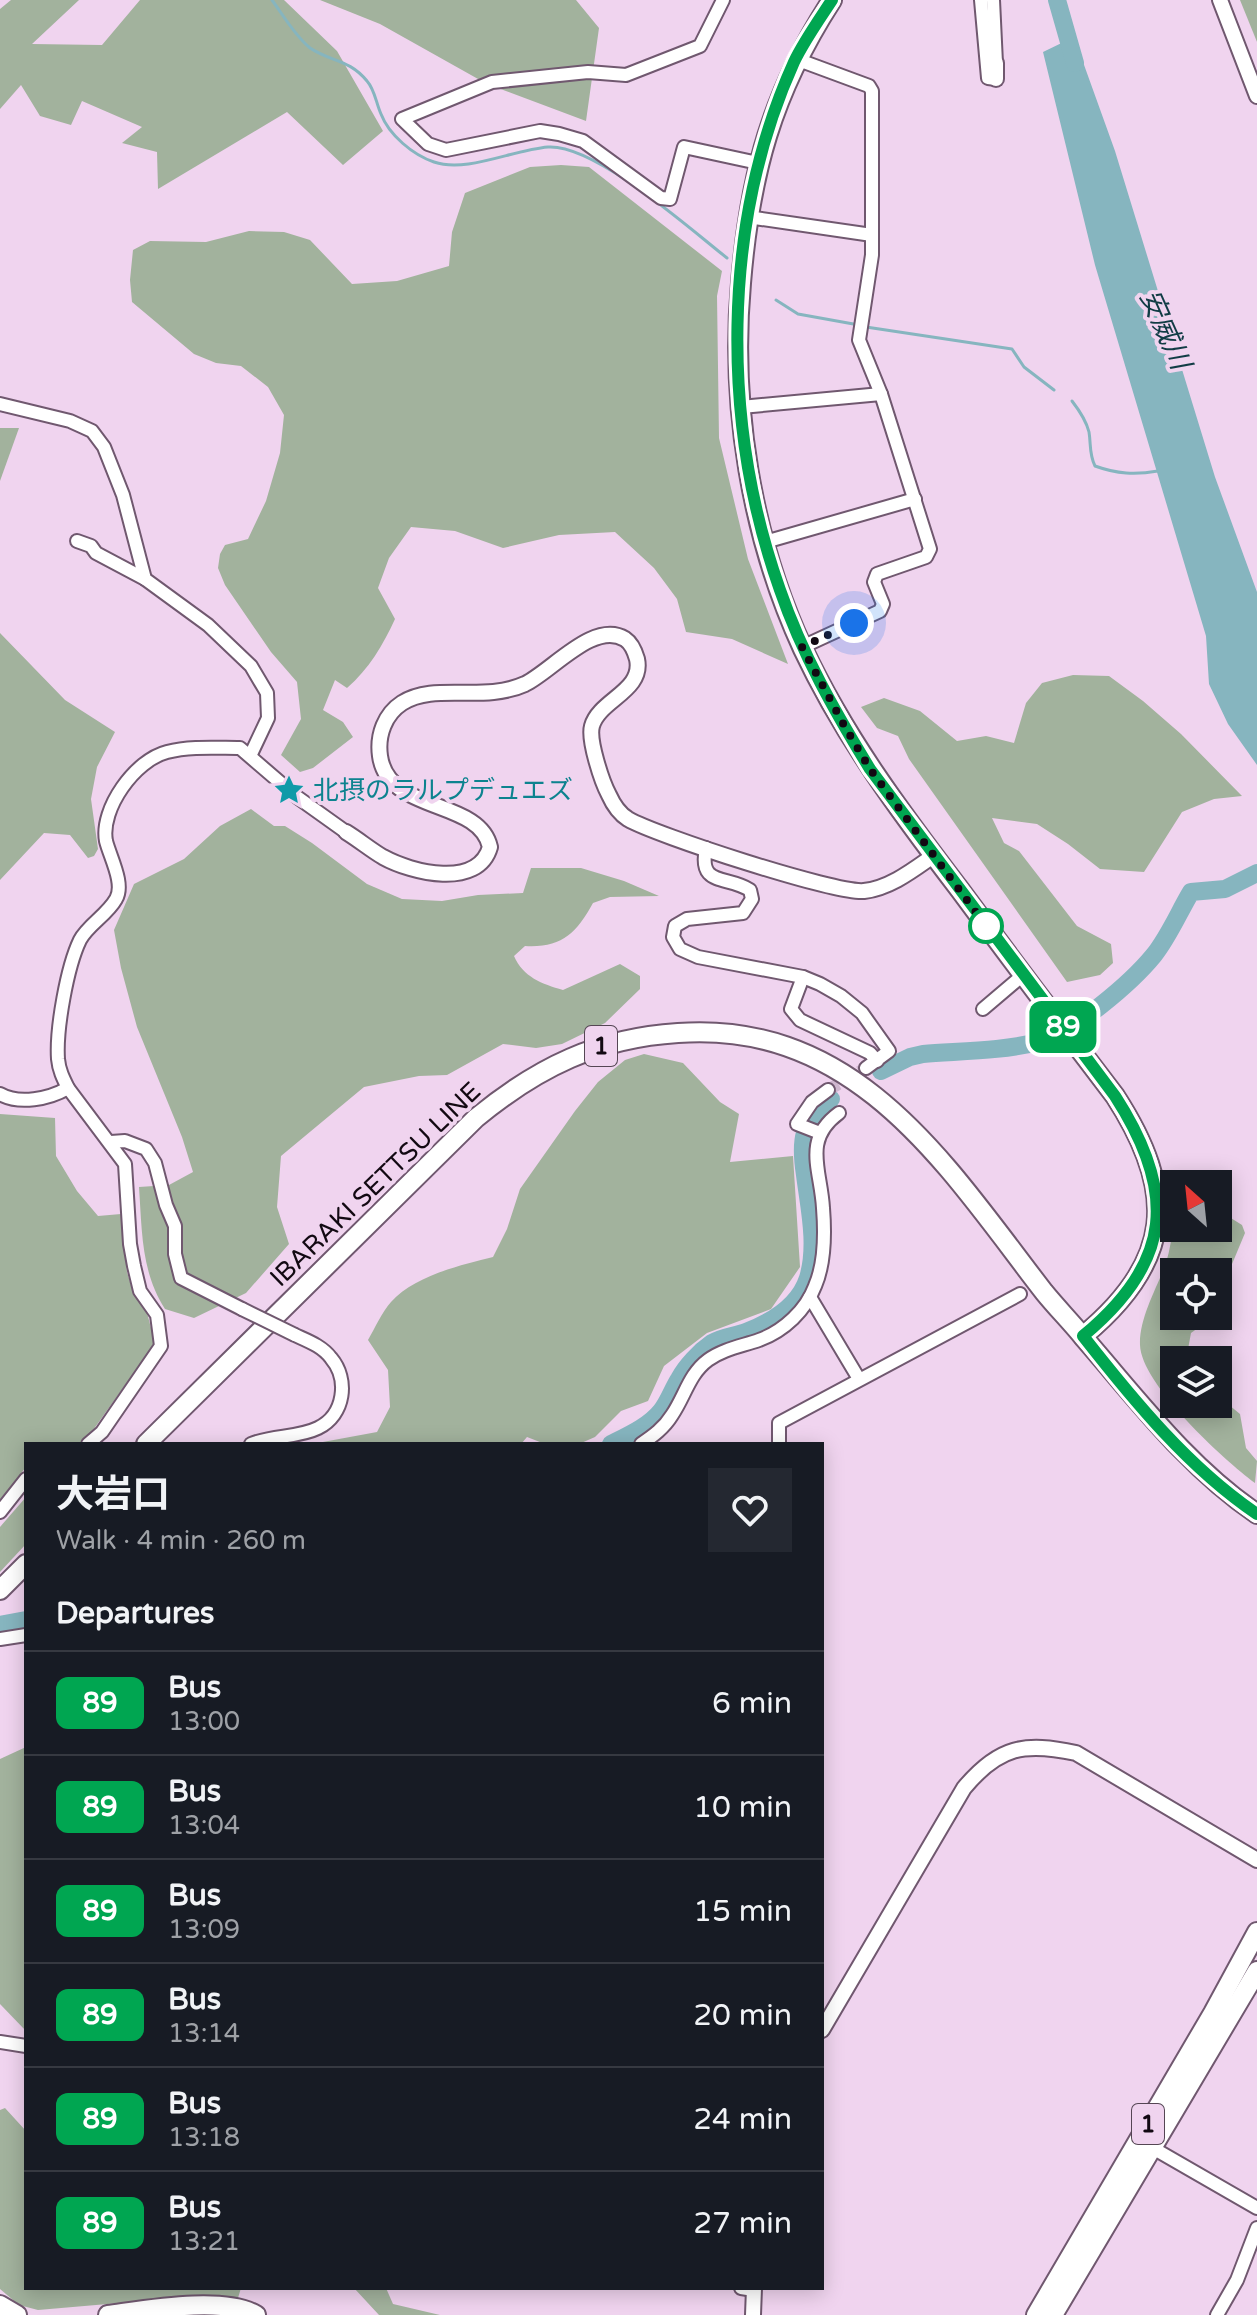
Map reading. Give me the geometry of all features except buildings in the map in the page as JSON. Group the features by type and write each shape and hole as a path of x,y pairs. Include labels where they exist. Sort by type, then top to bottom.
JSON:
{"main road":[{"path":"832,0 796,59 777,104 758,163 748,217 738,331 741,407 748,467 779,590 802,647 845,727 870,769 1115,1096 1136,1130 1154,1177 1156,1227 1152,1249 1139,1277 1119,1304 1083,1336"},
{"name":"IBARAKI SETTSU LINE","path":"148,1442 476,1118 503,1096 548,1067 614,1042 664,1034 712,1032 762,1039 812,1056 870,1090 894,1111 939,1158 1115,1377 1185,1453 1257,1514"},
{"path":"0,1590 21,1569"},
{"name":"1","path":"1036,2315 1257,1932"},
{"name":"1","path":"1053,2315 1257,1971"},
{"path":"0,2305 17,2315"},
{"path":"108,2315 202,2306 239,2308 256,2315"}],"street":[{"path":"723,0 700,46 626,75 588,72 492,82 402,119 428,144 446,150 540,131 583,141 661,198 670,199 684,147 758,163"},
{"path":"981,0 988,78 996,79 993,0"},
{"path":"1220,0 1257,96"},
{"path":"796,59 869,86 872,91 872,255 859,340 881,394 930,549 926,557 877,574 874,582 883,604 880,611 802,647"},
{"path":"748,217 872,235"},
{"path":"741,407 881,394"},
{"path":"0,404 70,421 92,431 104,447 123,495 145,579"},
{"path":"765,542 915,499"},
{"path":"77,541 91,546 96,553 145,579 208,625 251,666 267,693 268,718 251,754"},
{"path":"90,1442 102,1432 161,1346 157,1315 140,1291 134,1266 125,1164 68,1088 58,1058 69,971 81,937 103,917 118,897 119,886 106,837 105,820 116,796 146,763 164,752 240,748 251,754 297,797 384,858 412,870 454,873 474,869 481,864 490,847 488,837 477,825 410,795 395,785 385,771 379,743 388,715 400,705 427,693 479,695 505,691 526,683 597,636 615,635 627,640 635,651 638,665 626,689 600,711 590,729 608,794 618,811 627,818 706,848 831,887 863,891 886,885 933,856"},
{"path":"706,848 703,863 708,873 713,878 740,884 750,890 752,899 743,913 687,919 675,926 673,937 680,949 698,957 803,977 841,996 862,1013 889,1051 872,1065 870,1053 800,1020 791,1009 803,977"},
{"path":"983,1009 1023,975"},
{"path":"0,1094 12,1100 53,1096 68,1088"},
{"path":"818,1133 797,1124 818,1095 828,1090"},
{"path":"644,1442 662,1429 701,1366 721,1352 764,1338 778,1330 791,1321 810,1297 823,1262 823,1208 816,1151 818,1133 839,1113"},
{"path":"111,1142 125,1141 146,1149 155,1163 175,1226 175,1254 181,1278 320,1347 338,1367 342,1380 340,1404 334,1415 319,1427 259,1442"},
{"path":"779,1442 779,1423 1020,1294"},
{"path":"810,1297 859,1379"},
{"path":"0,1512 24,1482"},
{"path":"0,1639 24,1635"},
{"path":"824,2027 964,1788 977,1772 995,1758 1016,1749 1043,1746 1076,1753 1257,1860"},
{"path":"0,2042 24,2046"},
{"path":"1151,2147 1257,2208"},
{"path":"1217,2315 1237,2280 1257,2228"},
{"path":"750,2290 753,2315"}],"shaded area":[{"path":"11,0 79,0 32,44 102,45 140,0 284,0 337,51 383,131 343,165 287,112 158,189 157,152 122,143 142,127 82,101 71,125 40,116 21,85 0,109 0,9"},
{"path":"320,0 576,0 599,28 586,121 487,84 380,24"},
{"path":"1240,0 1257,0 1257,42"},
{"path":"530,167 589,167 722,271 717,296 719,438 748,559 788,664 732,639 686,632 677,599 654,568 615,532 559,535 503,548 455,531 411,527 389,558 378,588 395,619 369,665 355,681 347,688 335,680 323,710 343,722 353,737 313,768 300,772 281,755 301,719 297,682 271,652 225,585 218,568 225,545 248,539 266,501 280,453 284,415 268,387 241,366 216,363 194,354 132,302 130,280 133,250 150,241 206,242 249,231 284,232 310,240 352,284 397,281 449,266 452,232 465,193"},
{"path":"0,428 19,428 0,481"},
{"path":"0,633 65,700 115,732 97,767 91,799 98,849 94,856 88,858 70,835 44,833 0,880"},
{"path":"1073,675 1109,676 1181,734 1242,796 1214,799 1182,812 1144,872 1100,869 1037,824 992,818 1004,843 1019,851 1077,926 1111,944 1113,963 1100,975 1067,982 909,759 898,736 877,728 861,707 884,698 920,711 957,741 986,736 1014,743 1026,703 1042,683"},
{"path":"251,809 274,826 285,826 312,843 367,884 402,899 442,901 478,895 523,893 531,868 581,868 659,896 610,897 593,903 574,931 566,937 548,944 525,946 514,956 522,969 534,979 563,990 620,964 640,976 640,989 605,1023 562,1044 536,1048 503,1044 447,1075 419,1076 364,1087 281,1156 277,1207 289,1244 246,1293 194,1318 165,1309 147,1265 139,1187 169,1185 193,1172 137,1027 114,930 134,884 184,859 220,826"},
{"path":"644,1054 683,1063 720,1102 739,1114 730,1162 793,1156 800,1267 771,1309 707,1333 664,1366 648,1401 621,1411 595,1437 584,1442 540,1442 527,1437 523,1442 323,1442 377,1432 390,1407 388,1370 368,1340 388,1306 401,1293 425,1278 493,1257 507,1229 520,1189 598,1082 625,1060"},
{"path":"0,1114 55,1118 56,1156 77,1191 98,1216 121,1214 127,1272 134,1295 146,1309 155,1343 86,1440 24,1442 24,1470 0,1500"},
{"path":"1232,1219 1242,1225 1245,1233 1232,1264 1232,1258 1167,1258 1170,1242 1232,1242"},
{"path":"1160,1276 1160,1330 1195,1330 1191,1333 1189,1346 1160,1346 1160,1388 1144,1361 1140,1345 1145,1314"},
{"path":"1232,1407 1240,1414 1246,1448 1257,1461 1255,1483 1205,1440 1184,1418 1232,1418"},
{"path":"24,1499 24,1546 0,1572 0,1527"},
{"path":"24,1748 24,2029 0,2004 0,1759"},
{"path":"5,2108 24,2129 24,2290 240,2290 238,2298 212,2295 38,2310 19,2305 0,2289 0,2110"},
{"path":"356,2290 387,2290 393,2304 440,2315 379,2315"}],"water":[{"path":"1074,37 1115,151 1215,477 1257,592 1257,765 1228,724 1209,684 1206,636 1095,265 1043,52"}],"waterway":[{"path":"272,0 310,48 347,65 367,81 385,122 403,143 418,154 434,162 461,165 548,147 568,150 590,159 641,190 727,258"},
{"name":"安威川","path":"1057,0 1075,63"},
{"path":"776,300 798,314 859,325"},
{"path":"866,327 1012,349 1024,367 1054,390"},
{"path":"1072,401 1088,428 1095,466 1126,473 1158,471"},
{"path":"881,1071 923,1054 1010,1047 1052,1037 1100,1006 1144,966 1164,940 1191,892 1225,889 1257,873"},
{"path":"615,1442 656,1416 685,1369 707,1347 720,1339 765,1323 791,1305 804,1288 812,1252 812,1226 803,1159 804,1138 813,1119 831,1099"},
{"path":"0,1625 24,1620"}],"tunnel":[{"path":"828,1090 866,1068"}],"bus line":[{"name":"89","path":"832,0 796,59 777,104 758,163 742,264 738,331 741,407 748,467 765,542 779,590 802,647 870,769 1115,1096 1144,1145 1156,1193 1157,1215 1152,1249 1139,1277 1119,1304 1083,1336 1115,1377 1185,1453 1257,1514"}],"place":[{"name":"北摂のラルプデュエズ","path":"289,790"}],"route":[{"path":"854,623 802,647 870,769 986,926"}]}
